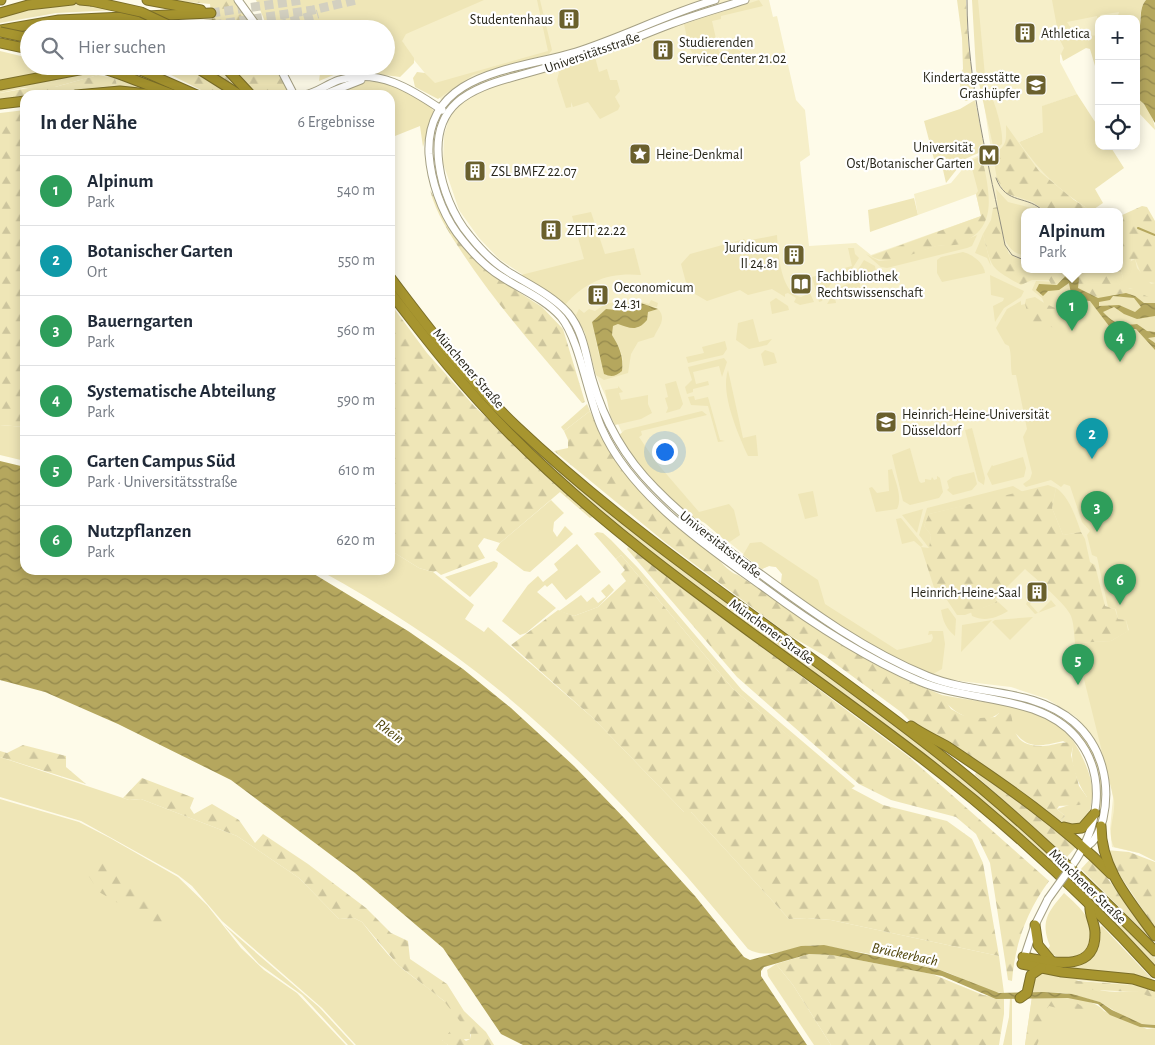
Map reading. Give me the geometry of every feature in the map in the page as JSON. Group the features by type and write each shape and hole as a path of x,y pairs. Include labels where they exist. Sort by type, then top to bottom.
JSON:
{"highway":[{"path":"0,14 28,5 72,0"},
{"path":"80,0 141,12 158,20"},
{"path":"59,20 211,13 147,0"},
{"path":"0,31 20,27"},
{"path":"0,31 20,36"},
{"path":"0,43 20,40"},
{"path":"0,43 20,47"},
{"path":"0,86 55,75"},
{"path":"124,75 162,90"},
{"path":"154,75 187,90"},
{"path":"208,75 232,90"},
{"path":"232,75 246,90"},
{"path":"0,104 20,102"},
{"name":"Münchener Straße","path":"395,283 484,393 554,460 647,538 878,708 990,795 1080,876 1155,951"},
{"name":"Münchener Straße","path":"395,299 439,357 474,397 512,436 576,494 643,551 736,623 944,776 1090,906 1155,973"},
{"path":"878,708 891,712 915,729 948,748 1057,824 1082,851 1111,874"},
{"path":"1057,824 1078,829 1087,824 1095,813"},
{"path":"1101,826 1103,853 1111,874 1155,936"},
{"path":"1023,961 1070,963 1082,958 1091,949 1095,930 1089,913 1090,906"},
{"path":"1035,925 1038,945 1053,963"},
{"path":"1023,961 1041,968 1133,979 1155,986"},
{"path":"1020,998 1027,993 1029,980 1033,973 1041,968"}],"street":[{"path":"238,0 253,20"},
{"name":"Universitätsstraße","path":"715,0 688,8 578,52 494,78 467,93 447,113 438,140 439,165 443,185 461,223 469,235 495,262 542,292 571,316 582,338 596,391 612,431 627,457 655,489 699,528 742,561 875,651 939,681 1042,703 1075,723 1095,750 1104,775 1106,796 1101,826 1093,843 1082,851"},
{"name":"Universitätsstraße","path":"745,0 681,20 594,54 461,86 440,108 431,130 429,149 432,176 445,213 461,237 494,272 545,303 563,319 572,335 590,401 602,432 617,458 649,496 682,525 763,587 872,658 936,688 967,696 1029,707 1054,718 1075,736 1090,760 1096,781 1095,813 1082,851 1048,899 1035,925 1023,961"},
{"path":"284,75 291,90"},
{"path":"319,90 347,79 368,77 386,80 414,90 447,113"},
{"path":"337,90 360,81 386,80"}],"shaded area":[{"name":"Heinrich-Heine-Universität Düsseldorf","path":"476,0 769,0 773,17 777,16 796,100 805,110 810,155 800,162 809,246 856,243 871,255 981,216 976,194 918,215 914,194 951,183 971,159 991,150 981,84 977,0 1127,0 1128,15 1095,15 1095,46 1065,51 1060,55 1060,62 1077,94 1043,106 1043,132 1019,142 1074,200 1087,208 1021,208 1021,273 1123,273 1123,228 1155,244 1155,861 1139,853 1112,847 1110,829 1113,798 1110,773 1098,745 1076,717 1047,699 1011,687 951,680 926,672 842,626 781,584 782,574 776,567 769,566 762,569 700,519 627,444 596,375 585,333 576,317 551,293 499,259 479,238 459,210 443,163 444,135 449,119 434,84 395,37"}],"green space":[{"path":"166,0 234,0 248,20 212,20 210,4"},
{"path":"256,0 484,0 406,34 402,41 414,58 414,63 400,77 384,75 395,75 395,20 264,20"},
{"path":"537,0 540,0 552,50 549,54 473,75 438,99 415,87 413,78 417,72 425,73 435,83 548,51"},
{"path":"759,0 763,6 721,16 721,19 712,21 719,52 729,50 727,43 743,53 742,58 711,66 699,64 690,48 684,24"},
{"path":"957,0 966,0 968,41 975,97 966,101 962,99 959,77 963,69 962,38"},
{"path":"972,0 978,0 986,87 995,106 1000,123 1002,144 994,150 976,70"},
{"path":"1052,0 1146,0 1143,4 1140,22 1140,15 1118,15 1119,12 1095,15 1067,22 1081,34 1095,35 1095,66 1090,49 1086,48 1063,61 1061,54 1064,48 1059,38"},
{"path":"70,3 91,4 91,6 116,10 56,13 0,23 0,16 21,10"},
{"path":"0,51 20,56 20,75 32,75 0,82"},
{"path":"595,57 599,72 607,69 610,80 617,80 620,91 615,97 620,106 618,110 600,119 588,102 573,107 571,102 571,107 566,108 557,80 560,68"},
{"path":"79,75 98,75 55,87 24,88 0,93 0,90"},
{"path":"98,75 115,78 117,85 75,90 20,90 20,97 0,99 0,93 34,87 55,87"},
{"path":"171,75 204,75 228,90 201,90"},
{"path":"213,75 226,75 240,90 237,90"},
{"path":"238,75 281,75 288,90 252,90"},
{"path":"320,75 334,75 319,81"},
{"path":"115,78 148,90 74,90 117,85"},
{"path":"365,81 383,83 404,89 423,99 434,112 423,147 420,126 395,136 395,90 347,90 346,88"},
{"path":"1077,94 1095,122 1095,150 1113,150 1124,168 1095,189 1103,203 1096,208 1087,208 1069,196 1035,163 1019,142 1043,132 1042,106"},
{"path":"975,100 985,150 965,159 946,183 941,161 935,163 924,121 960,109"},
{"path":"1140,100 1149,112 1155,130 1140,114"},
{"path":"20,111 20,427 0,425 0,113"},
{"path":"1006,125 1039,171 1087,208 1041,208 1033,202 1005,193 997,179 994,162 997,161 996,152 1003,147 1006,140"},
{"path":"982,156 989,204 986,219 977,233 961,244 937,246 895,259 878,259 871,256 981,216 976,194 978,191 970,161"},
{"path":"996,189 1008,202 1032,208 1021,208 1021,254 1009,247 1001,229"},
{"path":"430,190 455,234 492,275 542,307 563,329 585,402 582,403 505,312 476,274 444,223"},
{"path":"914,198 918,215 870,232 868,210"},
{"path":"1142,206 1147,207 1155,221 1155,283 1144,281 1135,259 1131,259 1130,266 1124,265 1123,215"},
{"path":"997,207 1004,242 1009,254 1021,260 1021,273 1069,273 1061,283 1052,286 1049,280 1032,280 1021,285 993,266 983,234 991,220 993,208"},
{"path":"591,212 605,254 634,248 641,275 619,275 599,280 581,290 565,305 551,293 521,275 584,259 572,216"},
{"path":"983,234 991,266 987,258 975,253"},
{"path":"777,235 784,280 794,294 801,297 810,293 814,302 800,305 794,302 796,298 788,293 785,294 785,297 772,289 748,295 740,290 707,301 688,290 681,264 690,254 744,239 746,241"},
{"path":"977,235 972,246 967,248 887,268 881,267 866,254 879,261 890,260 936,246 957,244"},
{"path":"848,248 854,248 855,254 859,258 845,280 837,281 833,271 852,266"},
{"path":"963,252 977,260 985,273 942,282 937,273 937,260 941,257"},
{"path":"1135,259 1137,268 1151,284 1155,283 1155,861 1139,853 1114,847 1111,829 1114,800 1075,643 1111,641 1129,630 1126,620 1118,619 1116,609 1108,607 1097,557 1092,555 1087,535 1090,531 1082,522 1070,486 1064,484 1061,487 1051,480 1026,487 1023,484 1030,479 1032,473 1023,437 1027,429 1016,375 1012,375 1009,346 1005,344 996,328 1007,309 1021,301 1021,305 1025,304 1026,299 1035,297 1044,303 1042,298 1032,290 1036,281 1053,282 1064,273 1085,273 1118,291 1133,289 1122,287 1118,283 1123,277 1123,261 1124,265"},
{"path":"864,260 875,266 876,271 856,277 855,274"},
{"path":"830,272 832,281 822,301 819,302 812,277"},
{"path":"1122,273 1123,277 1119,284 1155,300 1155,303 1144,303 1135,296 1126,293 1098,298 1077,288 1078,274"},
{"path":"990,275 1024,291 1021,297 1004,308 995,322 993,306 1003,301 1004,298 991,295"},
{"path":"860,281 860,290 842,292 843,295 835,298 836,303 827,304 839,288"},
{"path":"395,290 464,377 420,328 398,300"},
{"path":"776,298 788,306 789,310 772,314 770,302"},
{"path":"1033,298 1055,308 1052,314 1054,328 1038,322 1031,325 1025,304 1027,300"},
{"path":"620,300 634,300 649,304 651,300 658,303 657,307 634,304 628,311 606,309 592,322 599,356 618,374 623,365 623,360 620,349 612,335 613,326 618,324 637,328 643,324 648,312 658,309 662,319 654,337 638,342 631,354 628,373 604,380 596,375 585,333 576,315 579,309 584,313 589,309 595,311 604,305"},
{"path":"395,310 427,353 475,407 593,517 590,518 560,492 500,543 484,538 478,546 485,558 441,575 436,571 433,572 419,568 395,553"},
{"path":"753,319 759,342 772,339 767,345 749,349 736,340 738,323"},
{"path":"725,341 727,349 723,355 688,363 686,357 704,353 702,347"},
{"path":"765,350 774,353 777,363 764,366 761,354"},
{"path":"724,358 727,362 722,377 719,366 693,372 696,384 708,381 709,385 693,389 693,392 687,394 685,387 692,380 688,367"},
{"path":"728,370 743,438 756,435 758,456 748,456 735,425 726,390"},
{"path":"676,381 683,404 680,409 666,413 668,408 665,398 668,397 665,384"},
{"path":"618,386 623,392 619,393 621,400 648,395 648,404 652,413 641,419 615,425 610,415 605,390 618,388"},
{"path":"479,394 511,427 500,417"},
{"path":"694,396 695,400 708,397 720,440 725,441 718,442 708,406 691,405 688,397"},
{"path":"587,404 590,411 564,431 561,427"},
{"path":"590,411 613,455 640,490 672,520 714,554 730,571 867,660 908,681 942,695 951,709 962,715 980,718 995,717 1004,708 1011,710 1015,731 1018,737 1027,744 1043,746 1071,743 1073,747 1071,755 1079,786 1087,797 1087,802 1079,805 1059,806 1057,809 1065,816 1060,821 951,747 915,726 901,712 825,656 789,635 666,543 554,451 568,448 568,440 564,431"},
{"path":"702,411 707,415 641,431 642,435 639,437 656,462 699,512 729,504 734,510 740,535 728,543 705,523 691,516 657,486 630,454 619,435 625,430"},
{"path":"0,425 20,427 20,460 0,455"},
{"path":"972,428 985,478 984,485 978,481 965,430"},
{"path":"520,436 617,520 950,767 1062,865 1059,870 671,568 590,500"},
{"path":"910,448 921,483 925,482 925,479 931,480 932,477 934,480 937,479 937,476 940,478 943,492 939,498 910,505 903,501 892,455"},
{"path":"1023,457 1026,468 1024,477 992,485 987,474 992,465"},
{"path":"892,469 899,494 899,504 897,509 876,512 869,488 872,487 877,493 889,491 888,470"},
{"path":"974,472 977,484 972,490 953,495 947,490 949,488 947,481 953,477"},
{"path":"1048,485 1056,488 1052,508 1063,535 1081,532 1085,539 1090,562 1095,565 1105,606 1115,609 1118,619 1126,620 1128,631 1111,641 1075,643 1073,622 1064,605 1025,569 995,599 998,602 965,615 957,615 945,597 938,600 921,547 929,548 931,535 924,526 929,514"},
{"path":"1013,486 1023,492 929,514 924,526 931,535 929,548 919,535 927,508"},
{"path":"1056,488 1065,496 1081,532 1063,535 1052,508"},
{"path":"813,491 818,516 805,519 798,494"},
{"path":"551,500 564,513 554,522 553,531 557,537 565,526 573,534 530,572 524,571 496,550 500,543"},
{"path":"923,509 917,533 902,515"},
{"path":"901,518 923,545 921,547 914,541 902,544 896,519"},
{"path":"597,532 603,533 611,540 638,568 742,690 855,786 851,789 733,689 621,555 616,559 594,534"},
{"path":"761,542 818,580 825,604 897,650 931,642 933,638 932,634 928,635 929,631 943,631 945,644 942,669 933,674 894,658 854,635 816,609 781,584 782,574 776,567 769,566 762,569 743,555 750,543"},
{"path":"577,544 601,572 566,600 552,583 547,587 545,585 537,592 556,608 526,633 520,635 502,621 528,585 538,576 543,582 558,570 554,564"},
{"path":"628,547 908,756 1049,881 1034,904 1023,928 1016,954 1012,981 1008,980 990,863 976,834 956,817 891,800 859,784 737,677 627,549"},
{"path":"395,553 419,568 433,572 474,605 465,619 484,632 488,627 593,718 684,812 691,812 789,919 831,920 999,956 1004,993 980,988 950,974 929,967 826,946 806,946 767,954 757,953 748,949 661,847 566,749 478,673 434,641 366,597 328,575 395,575"},
{"path":"621,555 733,689 851,788 883,805 947,821 972,839 983,863 999,956 831,920 789,919 691,812 684,812 593,718 511,645 558,610 574,616 598,607 626,581 621,574 625,570 616,559"},
{"path":"494,561 498,563 497,567 470,597 445,577"},
{"path":"609,584 614,590 598,607 574,616 559,611 581,595 587,602 593,597 598,603 606,597 601,591"},
{"path":"1030,597 1034,599 1030,604 1038,613 1035,614 1026,604"},
{"path":"1051,600 1056,606 1038,613"},
{"path":"998,602 1008,611 990,618 981,619 972,616 971,612"},
{"path":"948,608 956,619 955,636 947,628 941,610"},
{"path":"1033,617 1010,640 992,622 995,620"},
{"path":"992,620 961,652 962,625"},
{"path":"957,690 1009,697 1037,704 1068,720 1081,733 1091,748 1098,765 1101,783 1098,820 1092,838 1090,836 1099,802 1096,768 1062,721"},
{"path":"942,695 1016,708 1044,717 1063,728 1077,748 1090,777 1092,786 1091,805 1084,821 1078,825 1070,825 1060,821 1065,816 1057,809 1072,804 1079,805 1087,797 1075,773 1072,759 1073,747 1063,741 1039,745 1025,742 999,713 984,719 967,717 951,708"},
{"path":"23,745 66,756 66,767 86,784 0,757 0,751 7,753"},
{"path":"0,757 129,800 141,799 237,836 299,878 339,919 354,918 362,922 397,964 453,1009 469,1030 470,1039 442,1040 448,1045 356,1045 322,1008 222,921 192,886 178,875 81,821 0,797"},
{"path":"976,772 1072,838 1075,848 1067,857 975,775"},
{"path":"142,778 194,798 190,808 194,814 212,804 239,820 255,843 263,834 308,864 366,908 391,933 408,941 410,959 447,984 464,1011 486,1032 494,1045 448,1045 442,1041 452,1029 466,1041 470,1039 471,1035 443,1000 398,965 362,922 354,918 339,919 299,878 237,836 141,799 129,800 123,798"},
{"path":"0,799 79,822 178,877 207,905 241,948 264,970 297,993 346,1045 0,1045"},
{"path":"1106,850 1129,852 1155,862 1155,928 1107,856"},
{"path":"1092,857 1155,943 1081,869"},
{"path":"98,858 132,881 164,908 165,921 154,924 99,892 86,872"},
{"path":"1075,877 1155,958 1155,968 1071,882"},
{"path":"1064,893 1086,916 1091,930 1087,948 1072,958 1057,957 1047,950 1050,946 1046,930 1047,917"},
{"path":"224,925 319,1007 354,1045 348,1045 302,995 259,964"},
{"path":"1102,926 1153,980 1139,976 1069,969 1069,967 1084,962 1098,928"},
{"path":"809,954 832,955 932,974 983,995 1004,999 1004,1014 999,1045 831,1045 793,985 776,964"},
{"path":"776,964 793,985 831,1045 814,1045 768,976 767,970"},
{"path":"1042,973 1135,982 1144,986 1076,980 1090,987 1111,992 1137,992 1149,995 1155,999 1155,1025 1142,1024 1128,1019 1100,1002 1065,993 1033,992 1035,975"},
{"path":"1065,980 1144,986 1155,990 1155,999 1139,992 1094,990"},
{"path":"1032,997 1070,998 1090,1002 1104,1011 1147,1029 1155,1028 1155,1045 1025,1045"},
{"path":"1032,997 1073,1001 1092,1012 1088,1016 1072,1007 1061,1009 1049,1006 1045,1011 1045,1024 1037,1045 1025,1045"},
{"path":"1010,998 1012,998 1012,1045 1003,1045 1009,1017"}],"water":[{"path":"1146,0 1155,0 1155,123 1140,100 1140,28 1143,4"},
{"path":"1068,273 1077,273 1079,279 1078,288 1098,298 1126,293 1135,296 1144,303 1155,303 1155,316 1137,319 1124,314 1114,307 1103,312 1110,319 1118,323 1126,325 1137,324 1147,331 1155,332 1155,337 1148,338 1155,343 1155,350 1136,329 1116,329 1109,326 1090,301 1072,299 1069,283 1059,290 1048,291 1043,296 1036,290 1039,284 1057,285","holes":["1113,296 1134,298 1141,307 1135,312 1119,305 1099,306 1099,302 1110,300"]},
{"path":"638,302 658,309 648,312 647,320 637,328 618,324 613,326 612,335 620,352 622,371 613,376 604,374 592,322 606,309 628,311"},
{"name":"Rhein","path":"0,461 20,466 20,575 315,575 408,631 463,669 511,708 574,766 695,896 744,957 750,960 801,946 824,945 940,970 999,993 1044,992 1072,994 1100,1002 1112,1010 1142,1024 1155,1025 1155,1028 1140,1027 1110,1015 1098,1004 1068,998 996,999 942,976 832,955 809,954 764,967 761,971 761,976 807,1045 523,1045 501,1034 443,948 355,873 231,780 118,724 45,692 0,680"}],"waterway":[{"path":"1138,228 1155,235"}],"tunnel":[{"path":"211,13 303,0"},
{"path":"246,20 313,10 356,0"},
{"path":"297,20 318,14"}],"tram line":[{"path":"967,0 971,62 986,154 1005,245 1012,255 1021,259"},
{"path":"996,178 1005,193 1039,208"}],"place":[{"name":"Studentenhaus","path":"569,19"},
{"name":"Athletica","path":"1025,33"},
{"name":"Studierenden Service Center 21.02","path":"663,50"},
{"name":"Kindertagesstätte Grashüpfer","path":"1036,85"},
{"name":"Heine-Denkmal","path":"640,154"},
{"name":"Universität Ost/Botanischer Garten","path":"989,155"},
{"name":"ZSL BMFZ 22.07","path":"475,171"},
{"name":"ZETT 22.22","path":"551,230"},
{"name":"Juridicum II 24.81","path":"794,255"},
{"name":"Fachbibliothek Rechtswissenschaft","path":"801,284"},
{"name":"Oeconomicum 24.31","path":"598,295"},
{"name":"Alpinum","path":"1072,331"},
{"name":"Systematische Abteilung","path":"1120,362"},
{"name":"Heinrich-Heine-Universität Düsseldorf","path":"886,422"},
{"name":"Botanischer Garten","path":"1092,459"},
{"name":"Bauerngarten","path":"1097,532"},
{"name":"Heinrich-Heine-Saal","path":"1037,592"},
{"name":"Nutzpflanzen","path":"1120,605"},
{"name":"Garten Campus Süd","path":"1078,685"}],"water label":[{"name":"Brückerbach","path":"905,954"}]}
